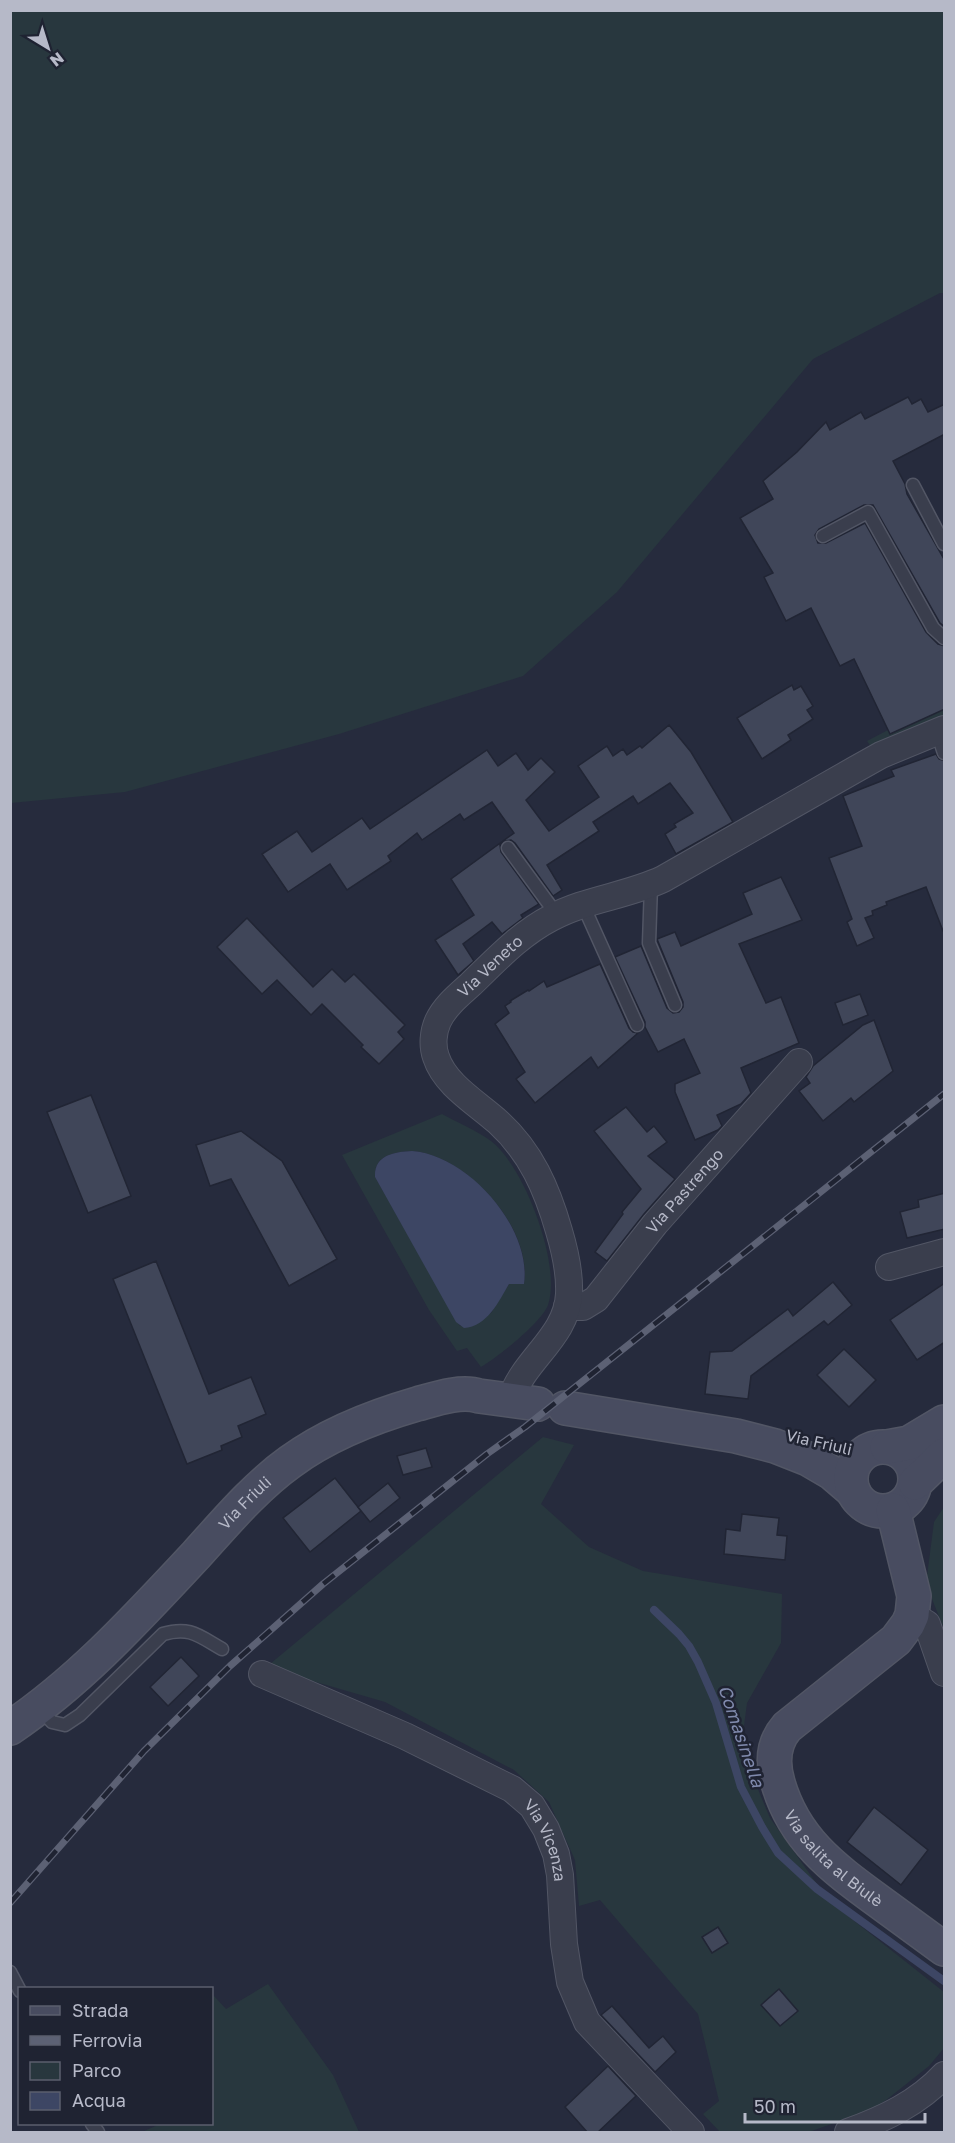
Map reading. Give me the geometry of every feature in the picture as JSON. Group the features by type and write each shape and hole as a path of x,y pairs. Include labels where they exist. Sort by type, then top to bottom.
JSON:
{"street":[{"name":"Via Veneto","path":"538,1404 523,1375 560,1326 567,1307 569,1280 566,1259 549,1198 539,1174 510,1133 449,1078 439,1063 434,1044 436,1025 451,1004 510,946 557,915 651,885 881,755 942,738"},
{"name":"Via Pastrengo","path":"567,1307 587,1306 596,1299 655,1224 799,1062"},
{"path":"889,1267 945,1252"},
{"name":"Via Friuli","path":"10,1728 40,1708 85,1669 125,1630 229,1519 288,1463 320,1443 387,1412 428,1401 470,1394 736,1436 775,1446 808,1459 832,1473 853,1491"},
{"name":"Via Friuli","path":"736,1436 776,1433 840,1449 876,1450 909,1443 945,1422"},
{"path":"915,1483 914,1473 907,1458 901,1452 876,1450 856,1461 852,1471 851,1485 858,1500 869,1508 880,1511 892,1510 907,1500 915,1483 945,1455"},
{"path":"892,1510 913,1586 912,1615 923,1620 930,1629 945,1673"},
{"name":"Via salita al Biulè","path":"912,1615 904,1630 890,1647 794,1720 782,1733 776,1749 775,1772 790,1816 816,1851 846,1878 945,1949"},
{"name":"Via Vicenza","path":"262,1674 405,1736 512,1789 532,1806 546,1829 556,1854 560,1875 564,1944 570,1982 587,2022 691,2133"},
{"path":"848,2133 885,2118 907,2105 945,2075"}],"lane":[{"path":"913,485 945,544"},
{"path":"823,536 868,512 933,628 944,635"},
{"path":"508,848 557,915"},
{"path":"651,885 649,943 675,1005"},
{"path":"583,905 637,1025"},
{"path":"40,1708 52,1722 65,1725 80,1715 163,1634 180,1629 222,1649"},
{"path":"10,1972 18,1987"}],"green space":[{"path":"11,10 944,11 944,293 813,359 617,592 523,676 339,734 125,792 11,803"},
{"path":"944,709 944,716 872,748 867,741 888,730 891,734"},
{"path":"442,1114 491,1141 516,1172 537,1217 545,1242 551,1287 548,1305 537,1321 508,1348 481,1367 467,1348 457,1351 429,1310 342,1155","holes":["412,1151 433,1156 454,1166 474,1180 492,1198 507,1218 518,1240 524,1262 524,1284 509,1284 491,1313 460,1326 375,1177 378,1164 386,1156"]},
{"path":"543,1437 574,1445 541,1504 589,1547 643,1571 782,1594 781,1643 747,1703 741,1749 770,1818 829,1901 944,1992 944,2048 929,2066 876,2108 809,2132 720,2132 703,2114 719,2101 698,2014 600,1900 579,1906 575,1860 549,1802 514,1770 385,1702 309,1680 270,1664"},
{"path":"944,1507 944,1629 926,1584 934,1522"},
{"path":"268,1984 333,2075 359,2132 142,2132 158,2125 213,2125 214,1996 226,2009"}],"water":[{"path":"412,1151 433,1156 454,1166 474,1180 507,1218 518,1240 524,1262 524,1284 509,1284 486,1318 472,1327 464,1328 456,1322 375,1177 378,1164 386,1156"}],"building":[{"path":"908,397 912,404 921,399 928,412 945,404 945,434 893,461 905,484 907,494 945,561 945,627 940,623 873,505 864,505 819,529 815,535 818,543 826,543 865,523 926,632 938,644 945,646 945,709 890,734 854,659 840,666 811,608 786,621 764,577 773,573 740,518 773,499 763,481 797,452 826,422 830,430 861,412 865,419"},
{"path":"792,685 794,690 801,686 813,706 807,710 813,719 788,735 791,740 762,759 737,718"},
{"path":"669,725 691,752 733,822 676,854 665,834 676,827 674,824 693,813 670,783 638,804 633,796 593,822 599,831 547,865 562,890 553,896 515,843 511,840 504,841 500,845 501,852 539,904 521,915 523,918 502,934 492,922 463,944 474,961 458,975 435,940 474,915 451,879 514,833 492,802 464,820 460,814 422,840 417,833 388,856 391,861 347,890 330,864 288,892 262,854 297,831 312,852 362,818 370,829 487,750 498,766 516,753 528,770 541,758 555,772 526,800 549,831 599,797 578,766 607,746 613,756 623,749 627,755 640,746 642,748"},
{"path":"936,754 939,759 945,761 945,931 943,931 926,887 886,902 887,905 872,911 873,915 865,918 874,938 857,946 847,922 852,919 829,858 862,846 843,796 894,776 891,770"},
{"path":"781,877 802,920 739,944 766,1003 781,997 799,1043 741,1068 751,1093 741,1104 717,1115 722,1126 718,1130 695,1140 675,1092 675,1084 700,1073 684,1039 658,1052 615,957 641,946 667,1008 673,1013 679,1012 683,1007 683,1002 657,939 675,932 681,946 752,914 743,893"},
{"path":"247,918 313,987 332,969 345,982 354,974 405,1025 398,1032 404,1039 379,1064 322,1004 311,1015 277,980 262,994 217,947"},
{"path":"600,964 629,1028 638,1033 598,1068 591,1057 535,1103 516,1079 525,1072 495,1024 509,1013 505,1006 528,990 544,981 547,987"},
{"path":"860,994 868,1015 843,1025 835,1003"},
{"path":"874,1020 893,1071 854,1102 851,1098 823,1121 799,1091 810,1083 806,1077 813,1066 863,1025"},
{"path":"91,1095 131,1196 88,1213 47,1112"},
{"path":"626,1107 647,1132 654,1126 667,1142 648,1156 675,1179 607,1261 595,1252 641,1189 594,1131"},
{"path":"241,1131 282,1161 337,1259 289,1286 231,1179 210,1186 196,1145"},
{"path":"945,1193 945,1229 907,1238 900,1212 919,1207 918,1200"},
{"path":"156,1261 209,1394 251,1377 266,1414 238,1426 242,1437 221,1446 222,1450 187,1464 113,1279"},
{"path":"833,1282 852,1305 828,1325 824,1321 751,1376 748,1399 705,1394 710,1352 732,1351 788,1309 793,1316"},
{"path":"945,1283 945,1342 917,1360 890,1320"},
{"path":"844,1349 876,1380 849,1407 817,1375"},
{"path":"426,1448 432,1467 403,1475 397,1456"},
{"path":"335,1478 361,1511 310,1552 283,1518"},
{"path":"388,1483 400,1498 370,1522 358,1507"},
{"path":"742,1514 779,1518 777,1535 787,1536 785,1560 724,1554 726,1529 740,1531"},
{"path":"181,1657 199,1676 168,1706 150,1687"},
{"path":"874,1807 928,1850 901,1885 847,1842"},
{"path":"718,1927 728,1943 712,1953 702,1937"},
{"path":"779,1989 798,2011 780,2026 761,2005"},
{"path":"612,2006 649,2048 663,2036 676,2052 655,2072 601,2015"},
{"path":"608,2066 636,2096 597,2133 588,2133 565,2107"}],"waterway":[{"name":"Comasinella","path":"654,1610 679,1634 698,1662 716,1703 741,1787 778,1853 817,1889 944,1981"}],"railway":[{"path":"10,1903 144,1751 230,1666 323,1584 487,1454 525,1427 944,1094"}]}
